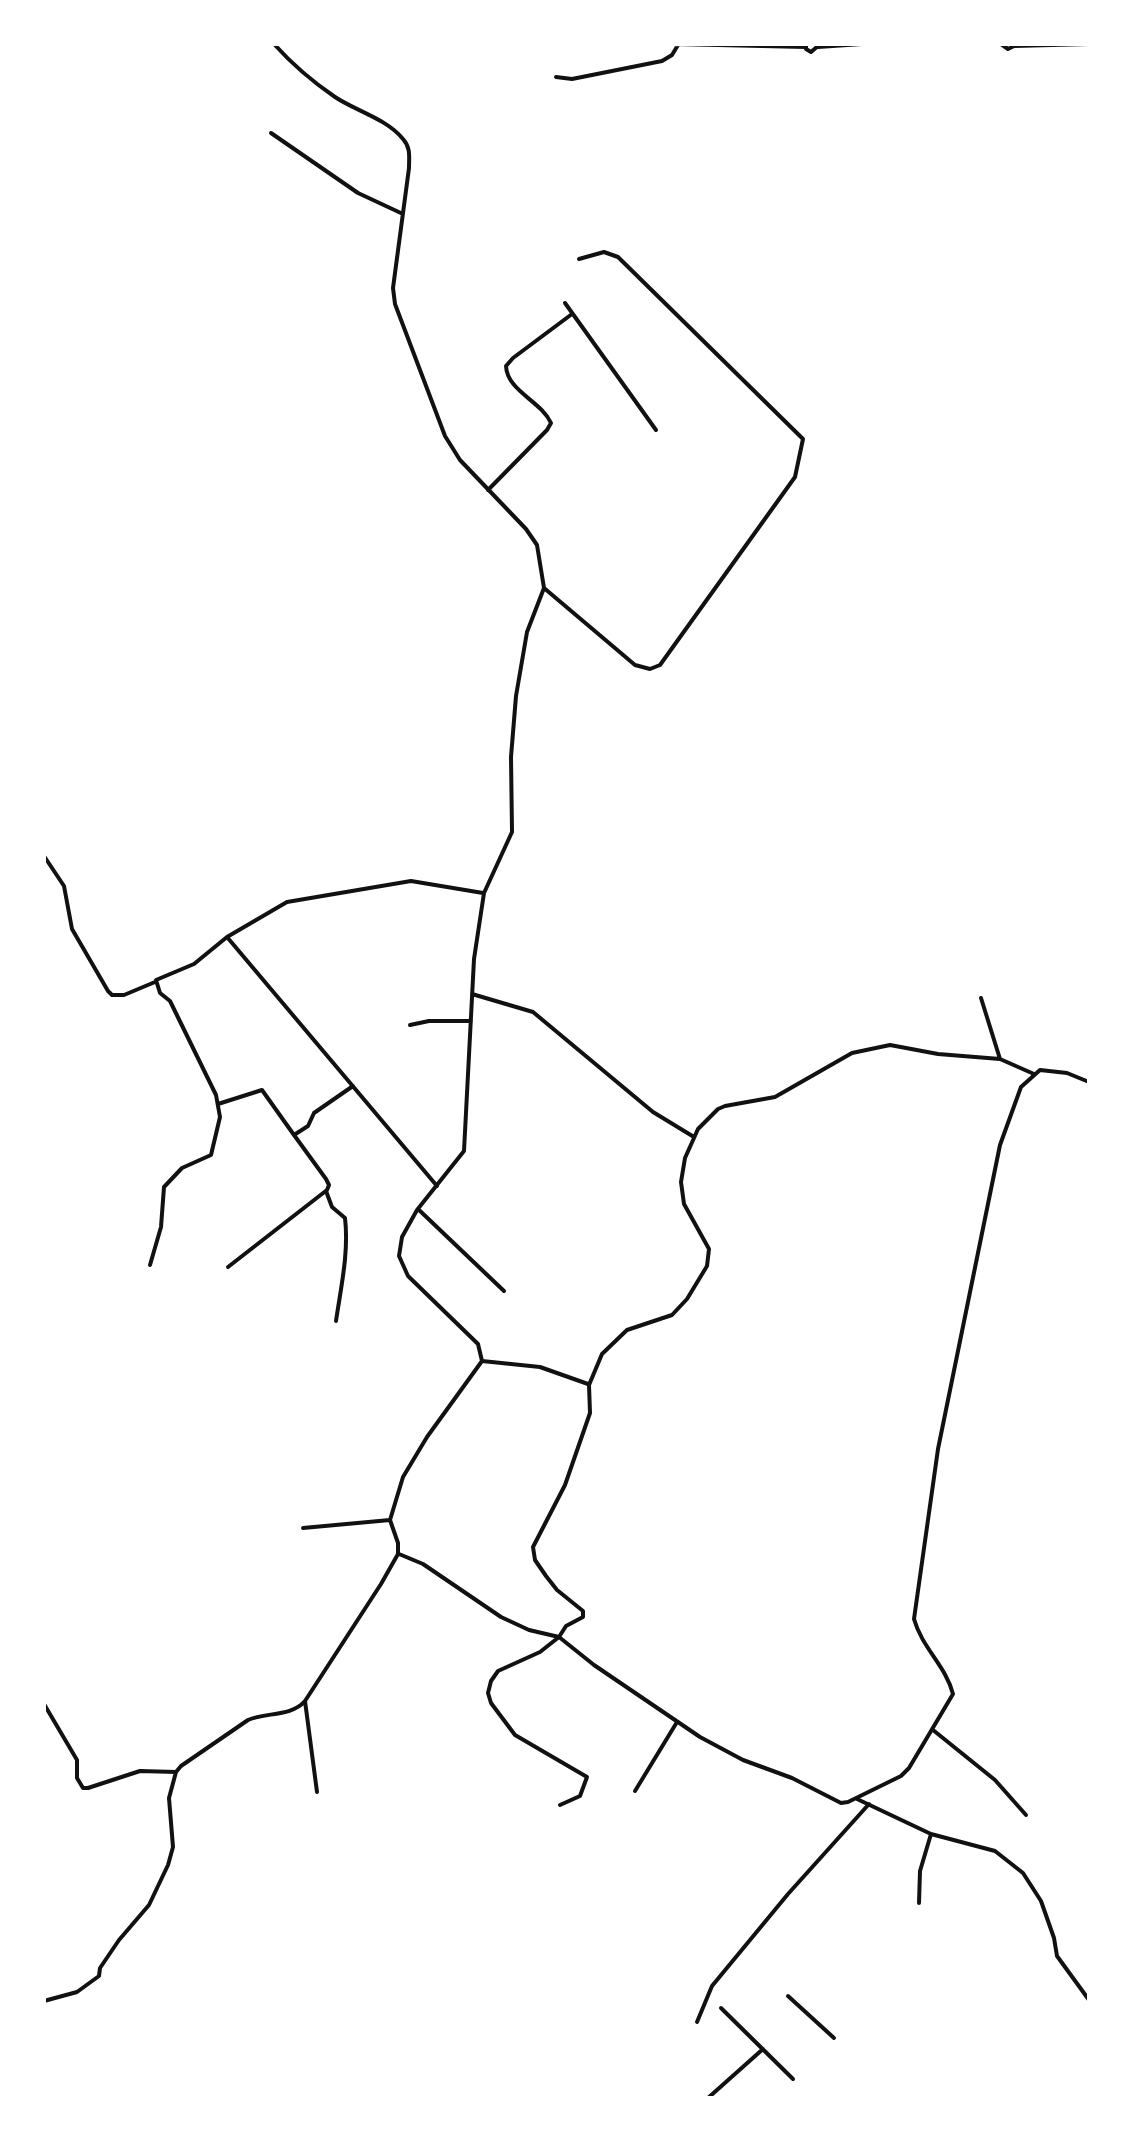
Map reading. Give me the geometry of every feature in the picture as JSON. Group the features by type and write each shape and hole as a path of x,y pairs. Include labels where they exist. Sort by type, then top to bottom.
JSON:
{"street":[{"path":"44,2001 77,1992 96,1980 100,1968 119,1940 149,1905 173,1847 169,1798 176,1772 181,1766 248,1720 258,1715 292,1710 305,1701 398,1554 398,1543 390,1520 403,1477 427,1437 482,1361 478,1344 408,1276 399,1256 401,1241 418,1209 464,1151 474,959 484,893 512,832 511,757 516,696 527,632 544,588 537,545 526,529 460,460 445,436 395,304 393,288 410,151 406,141 397,132 336,97 291,63 274,44"},
{"path":"556,77 572,79 662,61 672,55 676,45 806,46 811,52 818,45 862,44"},
{"path":"1001,44 1008,49 1015,45 1089,44"},
{"path":"271,133 358,193 403,214"},
{"path":"544,588 635,665 650,669 660,665 795,477 803,439 618,257 604,252 579,259"},
{"path":"565,303 656,430"},
{"path":"488,490 551,423 547,415 511,382 506,366 572,314"},
{"path":"44,856 64,886 72,929 112,995 124,995 194,964 227,937 287,902 411,881 484,893"},
{"path":"227,937 437,1186"},
{"path":"150,1265 161,1227 164,1187 182,1168 211,1155 220,1117 216,1095 170,1001 155,982"},
{"path":"472,994 533,1012 653,1112 694,1137"},
{"path":"981,998 1000,1059"},
{"path":"410,1025 429,1021 471,1021"},
{"path":"560,1805 580,1796 587,1777 515,1735 491,1703 488,1693 498,1671 540,1652 559,1637 566,1626 583,1617 583,1611 557,1590 546,1576 535,1560 533,1547 565,1485 590,1413 589,1385 602,1354 627,1330 672,1315 687,1299 707,1266 709,1249 684,1204 681,1182 685,1158 694,1137 718,1109 775,1097 852,1053 890,1045 938,1054 1000,1059 1035,1074"},
{"path":"398,1554 423,1564 501,1617 526,1629 559,1637 677,1722 743,1760 792,1778 835,1801 848,1802 901,1776 952,1699 953,1691 941,1666 921,1639 914,1619 938,1449 1000,1145 1021,1087 1040,1070 1055,1070 1089,1082"},
{"path":"294,1135 308,1126 314,1113 353,1086"},
{"path":"218,1104 262,1090 329,1185 326,1191 228,1267"},
{"path":"326,1191 332,1207 345,1218 346,1226 345,1259 336,1321"},
{"path":"418,1209 504,1291"},
{"path":"482,1361 540,1367 589,1385"},
{"path":"303,1528 390,1520"},
{"path":"305,1701 317,1792"},
{"path":"44,1704 77,1760 77,1778 83,1788 140,1771 176,1772"},
{"path":"635,1791 677,1722"},
{"path":"933,1730 995,1780 1026,1815"},
{"path":"855,1798 931,1834 995,1851 1023,1873 1041,1901 1057,1956 1089,2000"},
{"path":"697,2022 712,1986 788,1894 869,1804"},
{"path":"919,1903 920,1871 931,1834"},
{"path":"788,1996 834,2038"},
{"path":"721,2008 793,2079"},
{"path":"708,2098 763,2048"}]}
